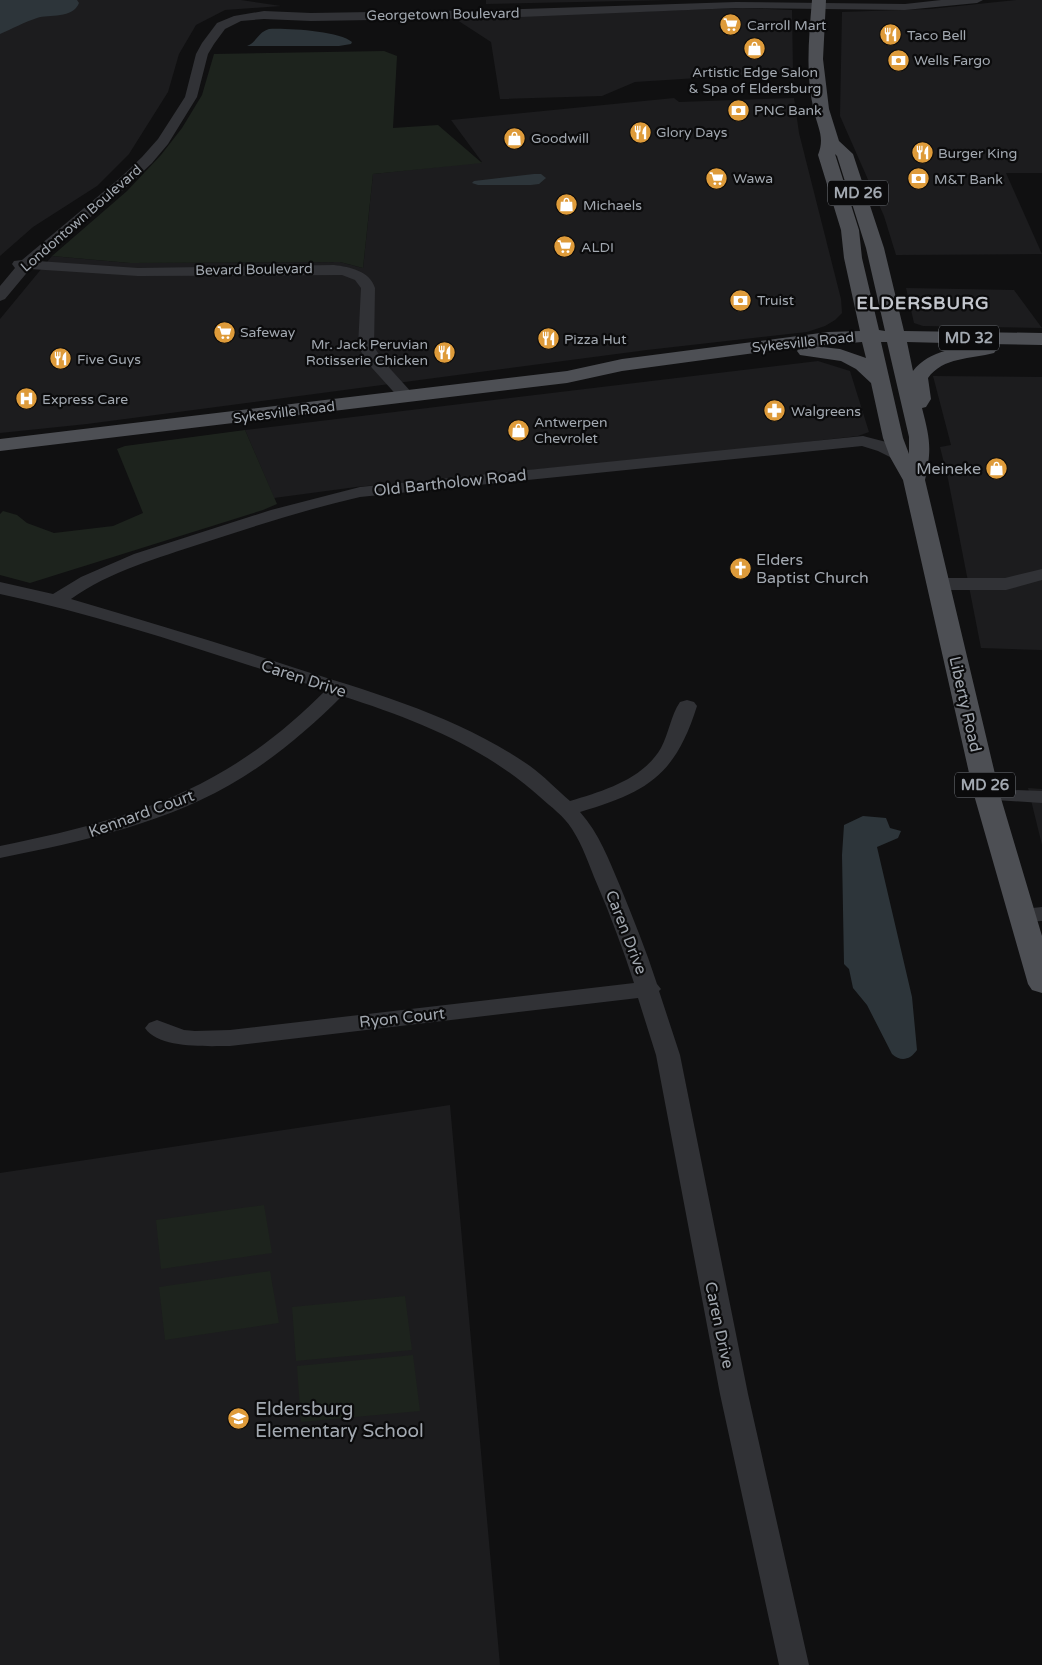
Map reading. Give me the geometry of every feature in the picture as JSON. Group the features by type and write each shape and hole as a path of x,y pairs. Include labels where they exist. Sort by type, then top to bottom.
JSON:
{"main road":[{"name":"Liberty Road","path":"819,3 814,59 821,109 831,143 845,154 875,248 919,436 920,457 914,480"},
{"name":"Liberty Road","path":"831,143 826,154 850,230 853,258 893,438 900,457 914,480 987,795 1032,915 1042,984"},
{"path":"808,345 845,325 863,304"},
{"name":"Sykesville Road","path":"0,445 567,377 628,374 808,345 1042,339"},
{"name":"Sykesville Road","path":"898,342 989,348 1042,348"},
{"path":"808,345 852,357 867,367 880,381"},
{"path":"914,412 921,399 918,378 928,366 948,356 989,348"}],"street":[{"name":"Georgetown Boulevard","path":"208,34 214,22 228,14 263,9 313,11 490,8 730,0"},
{"name":"Georgetown Boulevard","path":"770,0 905,7 977,0"},
{"name":"Georgetown Boulevard","path":"208,34 227,22 254,15 493,14 919,0"},
{"name":"Londontown Boulevard","path":"0,296 26,264 125,181 163,141 191,97 208,34"},
{"name":"Londontown Boulevard","path":"6,265 33,240 105,186 135,159 151,140 173,107 183,82 190,54 208,34"},
{"name":"Bevard Boulevard","path":"6,265 26,264 138,272 303,268 346,271 360,277 366,282 368,288 366,346 378,365 407,397"},
{"path":"863,442 877,432 887,413"},
{"name":"Old Bartholow Road","path":"56,601 74,586 93,576 143,558 291,508 389,487 863,442 884,447 900,457"},
{"path":"938,584 1006,584 1042,574"},
{"name":"Caren Drive","path":"0,588 56,601 179,637 382,702 458,732 523,771 566,809 580,825 593,848 633,944 649,989 668,1055 732,1384 794,1665"},
{"name":"Kennard Court","path":"0,852 85,834 140,817 186,798 222,780 263,755 316,711 338,689"},
{"path":"566,809 600,800 647,778 664,760 682,724 687,706"},
{"path":"987,795 1042,797"},
{"name":"Ryon Court","path":"157,1028 180,1037 195,1039 230,1038 649,989"}],"shaded area":[{"path":"0,0 241,0 281,6 225,10 196,25 179,54 168,92 129,154 97,186 33,227 0,256"},
{"path":"0,0 77,0 79,3 72,12 37,18 0,34"},
{"path":"486,0 672,0 486,4"},
{"path":"1016,0 1042,0 1042,173 1006,173 1042,254 896,255 884,216 840,116 842,12 930,9"},
{"path":"741,8 792,10 793,72 635,82 602,96 500,99 491,42 454,18"},
{"path":"269,29 325,33 345,38 352,42 351,44 339,46 247,46 262,32"},
{"path":"384,51 397,56 393,128 438,125 482,163 373,174 363,268 340,262 130,263 52,256 127,191 161,155 182,128 202,95 214,54"},
{"path":"674,98 679,102 794,98 799,133 841,299 842,313 835,320 825,326 807,332 647,350 87,424 0,433 0,319 52,256 130,263 340,262 363,268 373,174 482,162 451,120"},
{"path":"541,174 546,178 539,184 531,185 478,185 472,183 474,181"},
{"path":"906,288 1014,290 1042,328 923,326 914,323"},
{"path":"818,361 850,371 869,432 858,436 727,451 356,487 274,498 245,430"},
{"path":"933,376 1042,377 1042,650 981,648 940,447 951,445"},
{"path":"245,430 277,504 30,583 0,575 0,514 3,511 17,515 27,523 54,533 113,526 143,513 117,449 125,446"},
{"path":"1028,788 1042,789 1042,845"},
{"path":"863,816 886,818 890,828 901,831 898,838 877,847 912,997 917,1050 905,1059 895,1057 892,1054 867,1005 853,988 849,969 844,964 842,855 844,825"},
{"name":"Eldersburg Elementary School","path":"450,1105 500,1665 0,1665 0,1173"},
{"path":"264,1205 272,1253 161,1269 156,1220"},
{"path":"270,1271 279,1323 165,1340 159,1287"},
{"path":"405,1296 412,1350 296,1361 292,1307"},
{"path":"413,1355 420,1411 301,1422 297,1366"}],"place":[{"name":"Carroll Mart","path":"731,25"},
{"name":"Taco Bell","path":"891,35"},
{"name":"Artistic Edge Salon & Spa of Eldersburg","path":"755,49"},
{"name":"Wells Fargo","path":"898,60"},
{"name":"PNC Bank","path":"738,110"},
{"name":"Glory Days","path":"640,132"},
{"name":"Goodwill","path":"515,138"},
{"name":"Burger King","path":"922,153"},
{"name":"Wawa","path":"717,178"},
{"name":"M&T Bank","path":"918,179"},
{"name":"Michaels","path":"567,205"},
{"name":"ALDI","path":"565,247"},
{"name":"Truist","path":"741,300"},
{"name":"Safeway","path":"224,332"},
{"name":"Pizza Hut","path":"548,339"},
{"name":"Mr. Jack Peruvian Rotisserie Chicken","path":"444,352"},
{"name":"Five Guys","path":"61,359"},
{"name":"Express Care","path":"26,399"},
{"name":"Walgreens","path":"775,411"},
{"name":"Antwerpen Chevrolet","path":"518,430"},
{"name":"Meineke","path":"997,468"},
{"name":"Elders Baptist Church","path":"740,568"},
{"name":"Eldersburg Elementary School","path":"239,1419"}],"district":[{"name":"ELDERSBURG","path":"923,303"}]}
